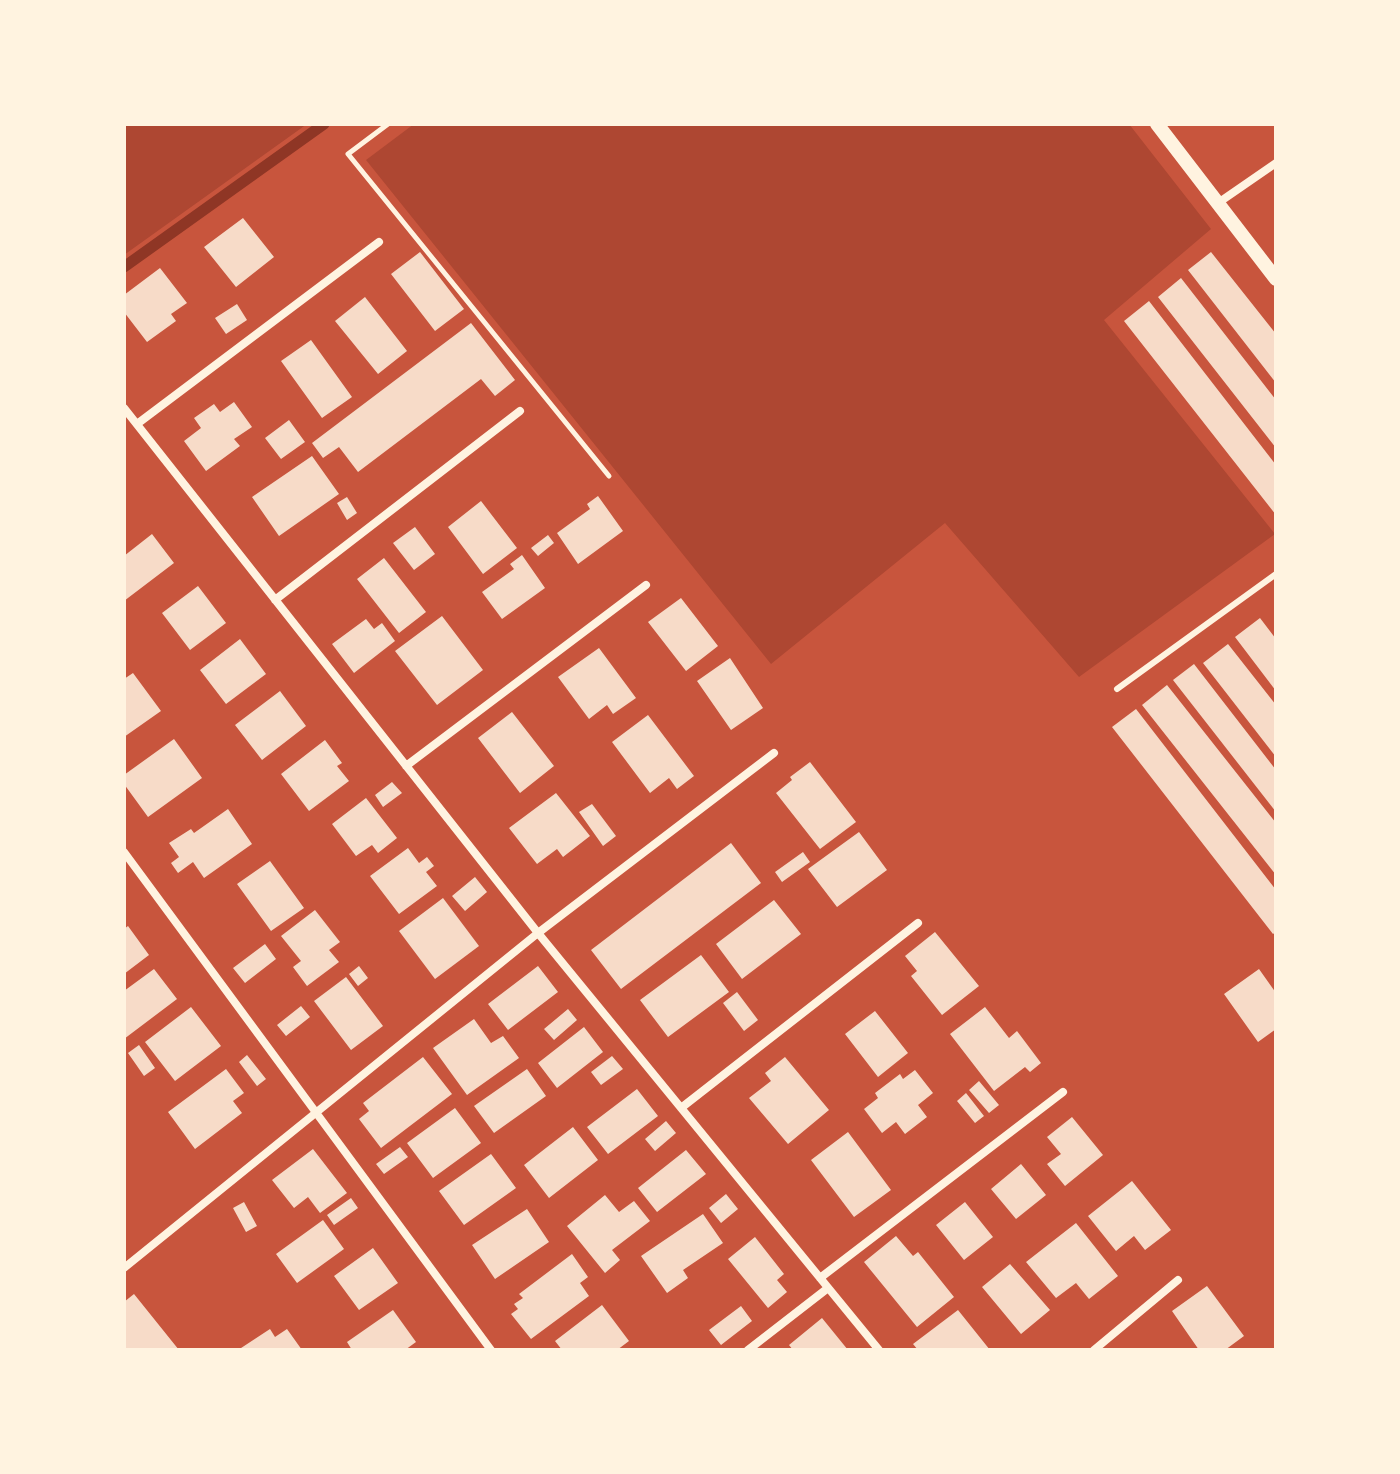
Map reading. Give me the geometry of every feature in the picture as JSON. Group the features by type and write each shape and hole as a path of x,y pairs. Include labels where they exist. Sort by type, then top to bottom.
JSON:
{"street":[{"path":"1157,124 1276,279"},
{"path":"1218,203 1276,163"},
{"path":"137,424 379,242"},
{"path":"124,408 538,933 879,1350"},
{"path":"275,600 520,411"},
{"path":"406,766 646,585"},
{"path":"124,1268 538,933 774,753"},
{"path":"124,852 491,1350"},
{"path":"681,1108 918,923"},
{"path":"820,1278 1063,1092"},
{"path":"1094,1350 1178,1280"},
{"path":"748,1350 828,1288"}],"lane":[{"path":"1117,689 1276,574"}],"path":[{"path":"388,124 348,154 609,476"}],"shaded area":[{"path":"124,124 307,124 124,255"},
{"path":"414,124 1129,124 1211,229 1104,320 1275,534 1079,677 945,523 771,664 366,160"}],"building":[{"path":"243,218 274,257 236,287 204,247"},
{"path":"420,252 464,309 435,331 391,274"},
{"path":"1211,252 1276,334 1276,383 1188,270"},
{"path":"160,268 187,303 171,314 176,321 147,342 124,312 124,295"},
{"path":"1181,278 1276,400 1276,448 1158,297"},
{"path":"365,297 407,351 378,374 335,321"},
{"path":"1149,301 1276,465 1276,515 1124,321"},
{"path":"237,304 247,320 226,334 215,318"},
{"path":"471,323 515,380 495,396 481,379 358,472 339,447 323,458 312,443"},
{"path":"311,340 352,397 322,418 281,361"},
{"path":"234,402 252,427 234,439 240,446 206,471 184,441 201,428 194,418 214,404 220,412"},
{"path":"289,420 305,442 281,459 265,438"},
{"path":"312,456 339,494 279,536 252,497"},
{"path":"598,496 623,531 578,564 557,533 590,509 587,504"},
{"path":"347,497 357,513 347,520 337,503"},
{"path":"481,501 517,548 483,574 448,527"},
{"path":"415,527 435,554 414,570 393,543"},
{"path":"152,534 174,563 124,601 124,556"},
{"path":"548,535 554,543 538,556 531,548"},
{"path":"522,555 545,588 502,619 482,592 514,569 510,564"},
{"path":"384,558 426,612 399,633 357,579"},
{"path":"198,586 226,623 190,650 162,613"},
{"path":"681,598 718,646 686,671 648,622"},
{"path":"442,616 483,670 437,705 395,651"},
{"path":"1260,618 1276,639 1276,691 1235,637"},
{"path":"366,619 374,629 382,623 395,641 354,673 332,644"},
{"path":"240,639 266,674 226,704 200,670"},
{"path":"1228,644 1276,705 1276,757 1203,663"},
{"path":"599,648 636,698 613,714 607,705 589,719 558,677"},
{"path":"730,658 763,708 731,730 697,681"},
{"path":"1194,664 1276,770 1276,812 1173,680"},
{"path":"133,673 161,711 124,737 124,679"},
{"path":"1167,685 1276,823 1276,875 1142,705"},
{"path":"280,691 306,726 262,760 235,725"},
{"path":"1136,709 1276,890 1276,932 1273,934 1112,727"},
{"path":"512,712 554,766 520,793 478,738"},
{"path":"648,715 694,776 677,789 669,778 650,793 612,742"},
{"path":"174,739 202,778 148,817 124,784 124,775"},
{"path":"325,740 342,763 337,766 349,781 309,811 281,774"},
{"path":"810,762 856,822 820,849 776,793"},
{"path":"392,782 402,793 383,807 375,795"},
{"path":"556,793 590,836 563,857 557,849 537,864 509,828"},
{"path":"366,798 397,838 378,853 372,845 356,856 332,824"},
{"path":"592,804 616,836 603,846 579,812"},
{"path":"228,809 252,844 204,878 193,862 178,873 171,863 179,857 169,843 191,829 194,833"},
{"path":"859,832 887,870 837,907 808,869"},
{"path":"731,843 761,883 621,989 591,950"},
{"path":"408,848 419,863 427,857 434,866 426,872 437,886 399,914 370,876"},
{"path":"803,852 810,862 782,882 775,872"},
{"path":"270,861 304,908 271,931 237,884"},
{"path":"475,877 487,892 465,911 452,896"},
{"path":"443,898 479,946 435,979 399,931"},
{"path":"774,900 801,934 742,979 716,944"},
{"path":"315,910 340,942 329,950 339,962 307,986 293,967 301,961 281,936"},
{"path":"128,926 149,955 124,974 124,929"},
{"path":"935,932 979,986 942,1015 911,976 917,971 905,956"},
{"path":"265,944 276,959 245,983 233,968"},
{"path":"701,955 729,992 668,1037 640,1000"},
{"path":"359,966 368,978 358,986 349,974"},
{"path":"538,966 558,992 508,1030 488,1004"},
{"path":"154,969 177,999 124,1039 124,991"},
{"path":"1259,969 1276,993 1276,1029 1258,1042 1224,994"},
{"path":"346,977 383,1026 351,1050 314,1001"},
{"path":"737,992 758,1020 744,1031 723,1003"},
{"path":"301,1006 310,1017 286,1036 277,1025"},
{"path":"191,1007 221,1046 175,1081 145,1042"},
{"path":"985,1007 1009,1038 1017,1031 1041,1063 1030,1072 1025,1067 994,1091 950,1034"},
{"path":"568,1009 577,1020 554,1040 544,1029"},
{"path":"875,1011 908,1053 878,1077 845,1034"},
{"path":"474,1019 491,1043 503,1036 519,1058 467,1095 433,1048"},
{"path":"584,1027 603,1052 557,1088 538,1063"},
{"path":"139,1045 155,1068 144,1076 128,1053"},
{"path":"247,1055 266,1079 257,1086 239,1062"},
{"path":"612,1056 623,1069 601,1085 591,1072"},
{"path":"423,1057 452,1094 381,1148 359,1119 369,1111 363,1103"},
{"path":"785,1057 829,1110 788,1144 749,1098 771,1081 765,1073"},
{"path":"226,1069 244,1093 233,1101 242,1113 195,1149 168,1112"},
{"path":"527,1069 546,1096 494,1133 474,1106"},
{"path":"915,1070 933,1093 918,1105 927,1117 905,1134 896,1122 882,1133 864,1109 878,1098 875,1093 900,1074 903,1079"},
{"path":"979,1081 999,1105 989,1113 969,1090"},
{"path":"637,1089 658,1116 608,1154 587,1127"},
{"path":"966,1093 984,1116 975,1123 957,1101"},
{"path":"455,1108 481,1143 433,1178 407,1143"},
{"path":"1072,1117 1103,1155 1065,1186 1047,1164 1061,1154 1047,1137"},
{"path":"666,1121 676,1133 655,1151 645,1139"},
{"path":"573,1127 598,1160 549,1198 524,1165"},
{"path":"848,1132 891,1190 854,1217 811,1160"},
{"path":"400,1147 408,1157 384,1174 376,1164"},
{"path":"313,1149 347,1193 320,1213 308,1197 294,1208 272,1180"},
{"path":"686,1150 706,1174 657,1212 638,1188"},
{"path":"491,1154 516,1188 464,1225 439,1191"},
{"path":"1021,1164 1046,1195 1016,1219 991,1189"},
{"path":"1132,1181 1171,1230 1145,1250 1134,1236 1116,1251 1088,1216"},
{"path":"726,1194 738,1209 721,1223 709,1208"},
{"path":"605,1195 619,1212 634,1201 650,1221 612,1250 620,1260 605,1273 567,1226"},
{"path":"351,1198 358,1208 334,1225 327,1215"},
{"path":"244,1202 257,1226 246,1232 233,1208"},
{"path":"965,1202 993,1237 964,1260 936,1225"},
{"path":"527,1209 549,1242 495,1279 472,1245"},
{"path":"703,1214 723,1243 683,1270 688,1278 667,1293 641,1256"},
{"path":"323,1220 344,1249 297,1283 276,1254"},
{"path":"1076,1223 1118,1276 1089,1299 1076,1283 1056,1298 1026,1262"},
{"path":"896,1236 913,1256 918,1252 954,1297 917,1327 864,1262"},
{"path":"755,1237 784,1274 777,1280 787,1292 768,1308 728,1259"},
{"path":"373,1248 398,1283 359,1310 334,1276"},
{"path":"572,1254 588,1277 580,1283 589,1296 531,1339 511,1314 518,1309 514,1304 523,1298 519,1294"},
{"path":"1010,1264 1050,1310 1021,1334 982,1287"},
{"path":"1207,1286 1244,1336 1225,1350 1199,1350 1172,1311"},
{"path":"134,1294 179,1350 124,1350 124,1302"},
{"path":"602,1305 629,1341 617,1350 562,1350 555,1341"},
{"path":"741,1306 752,1321 721,1345 709,1330"},
{"path":"393,1310 416,1342 405,1350 352,1350 347,1342"},
{"path":"958,1310 990,1350 918,1350 913,1344"},
{"path":"822,1318 848,1350 793,1350 789,1345"},
{"path":"270,1329 275,1337 287,1329 302,1350 238,1350"}],"waterway":[{"path":"124,267 324,124"}]}
